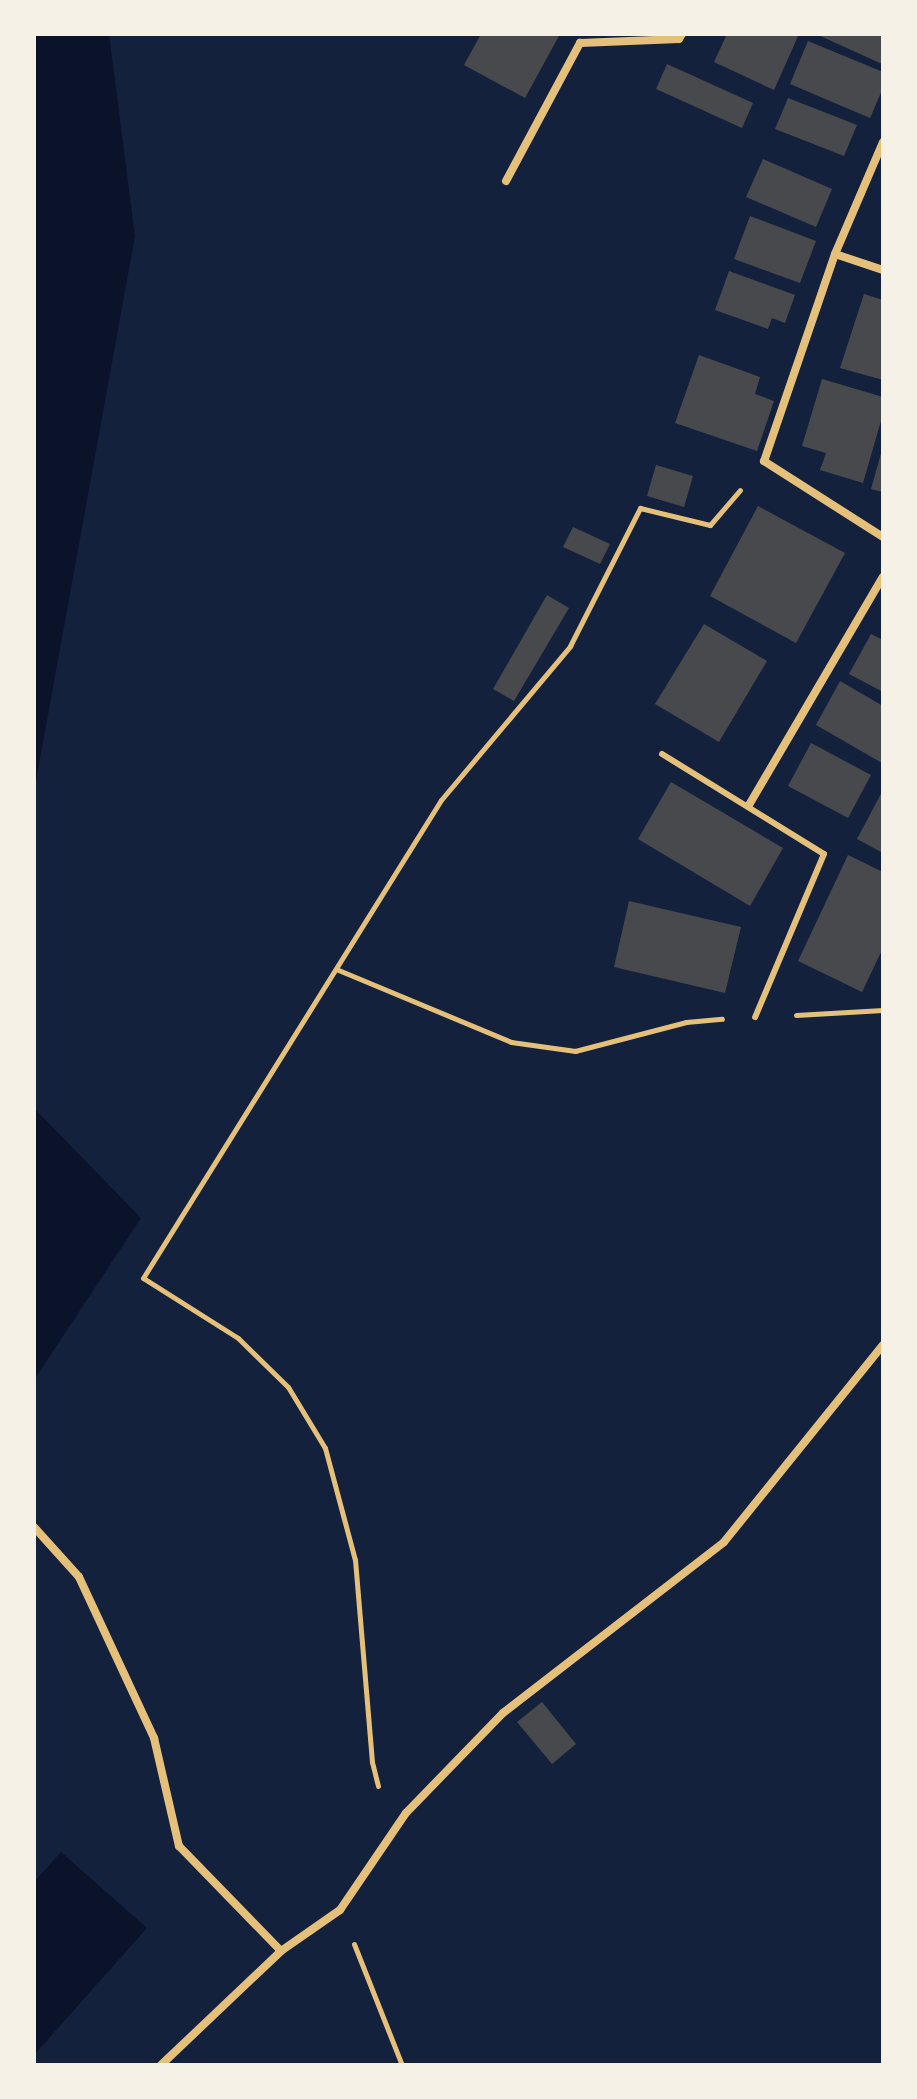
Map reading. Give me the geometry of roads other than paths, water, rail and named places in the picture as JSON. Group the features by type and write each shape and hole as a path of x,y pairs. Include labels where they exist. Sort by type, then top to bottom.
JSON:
{"street":[{"path":"506,181 580,43 679,39 682,34"},
{"path":"883,142 835,254 764,461 883,537"},
{"path":"835,254 883,270"},
{"path":"749,805 883,577"},
{"path":"161,2065 281,1951 340,1910 396,1826 503,1713 724,1542 883,1345"},
{"path":"34,1527 79,1577 154,1738 179,1846 281,1951"}],"lane":[{"path":"662,754 824,854 755,1017"}],"water":[{"path":"34,34 109,34 135,236 34,792"},
{"path":"34,1108 141,1218 34,1380"},
{"path":"61,1852 147,1928 34,2055 34,1882"}]}
